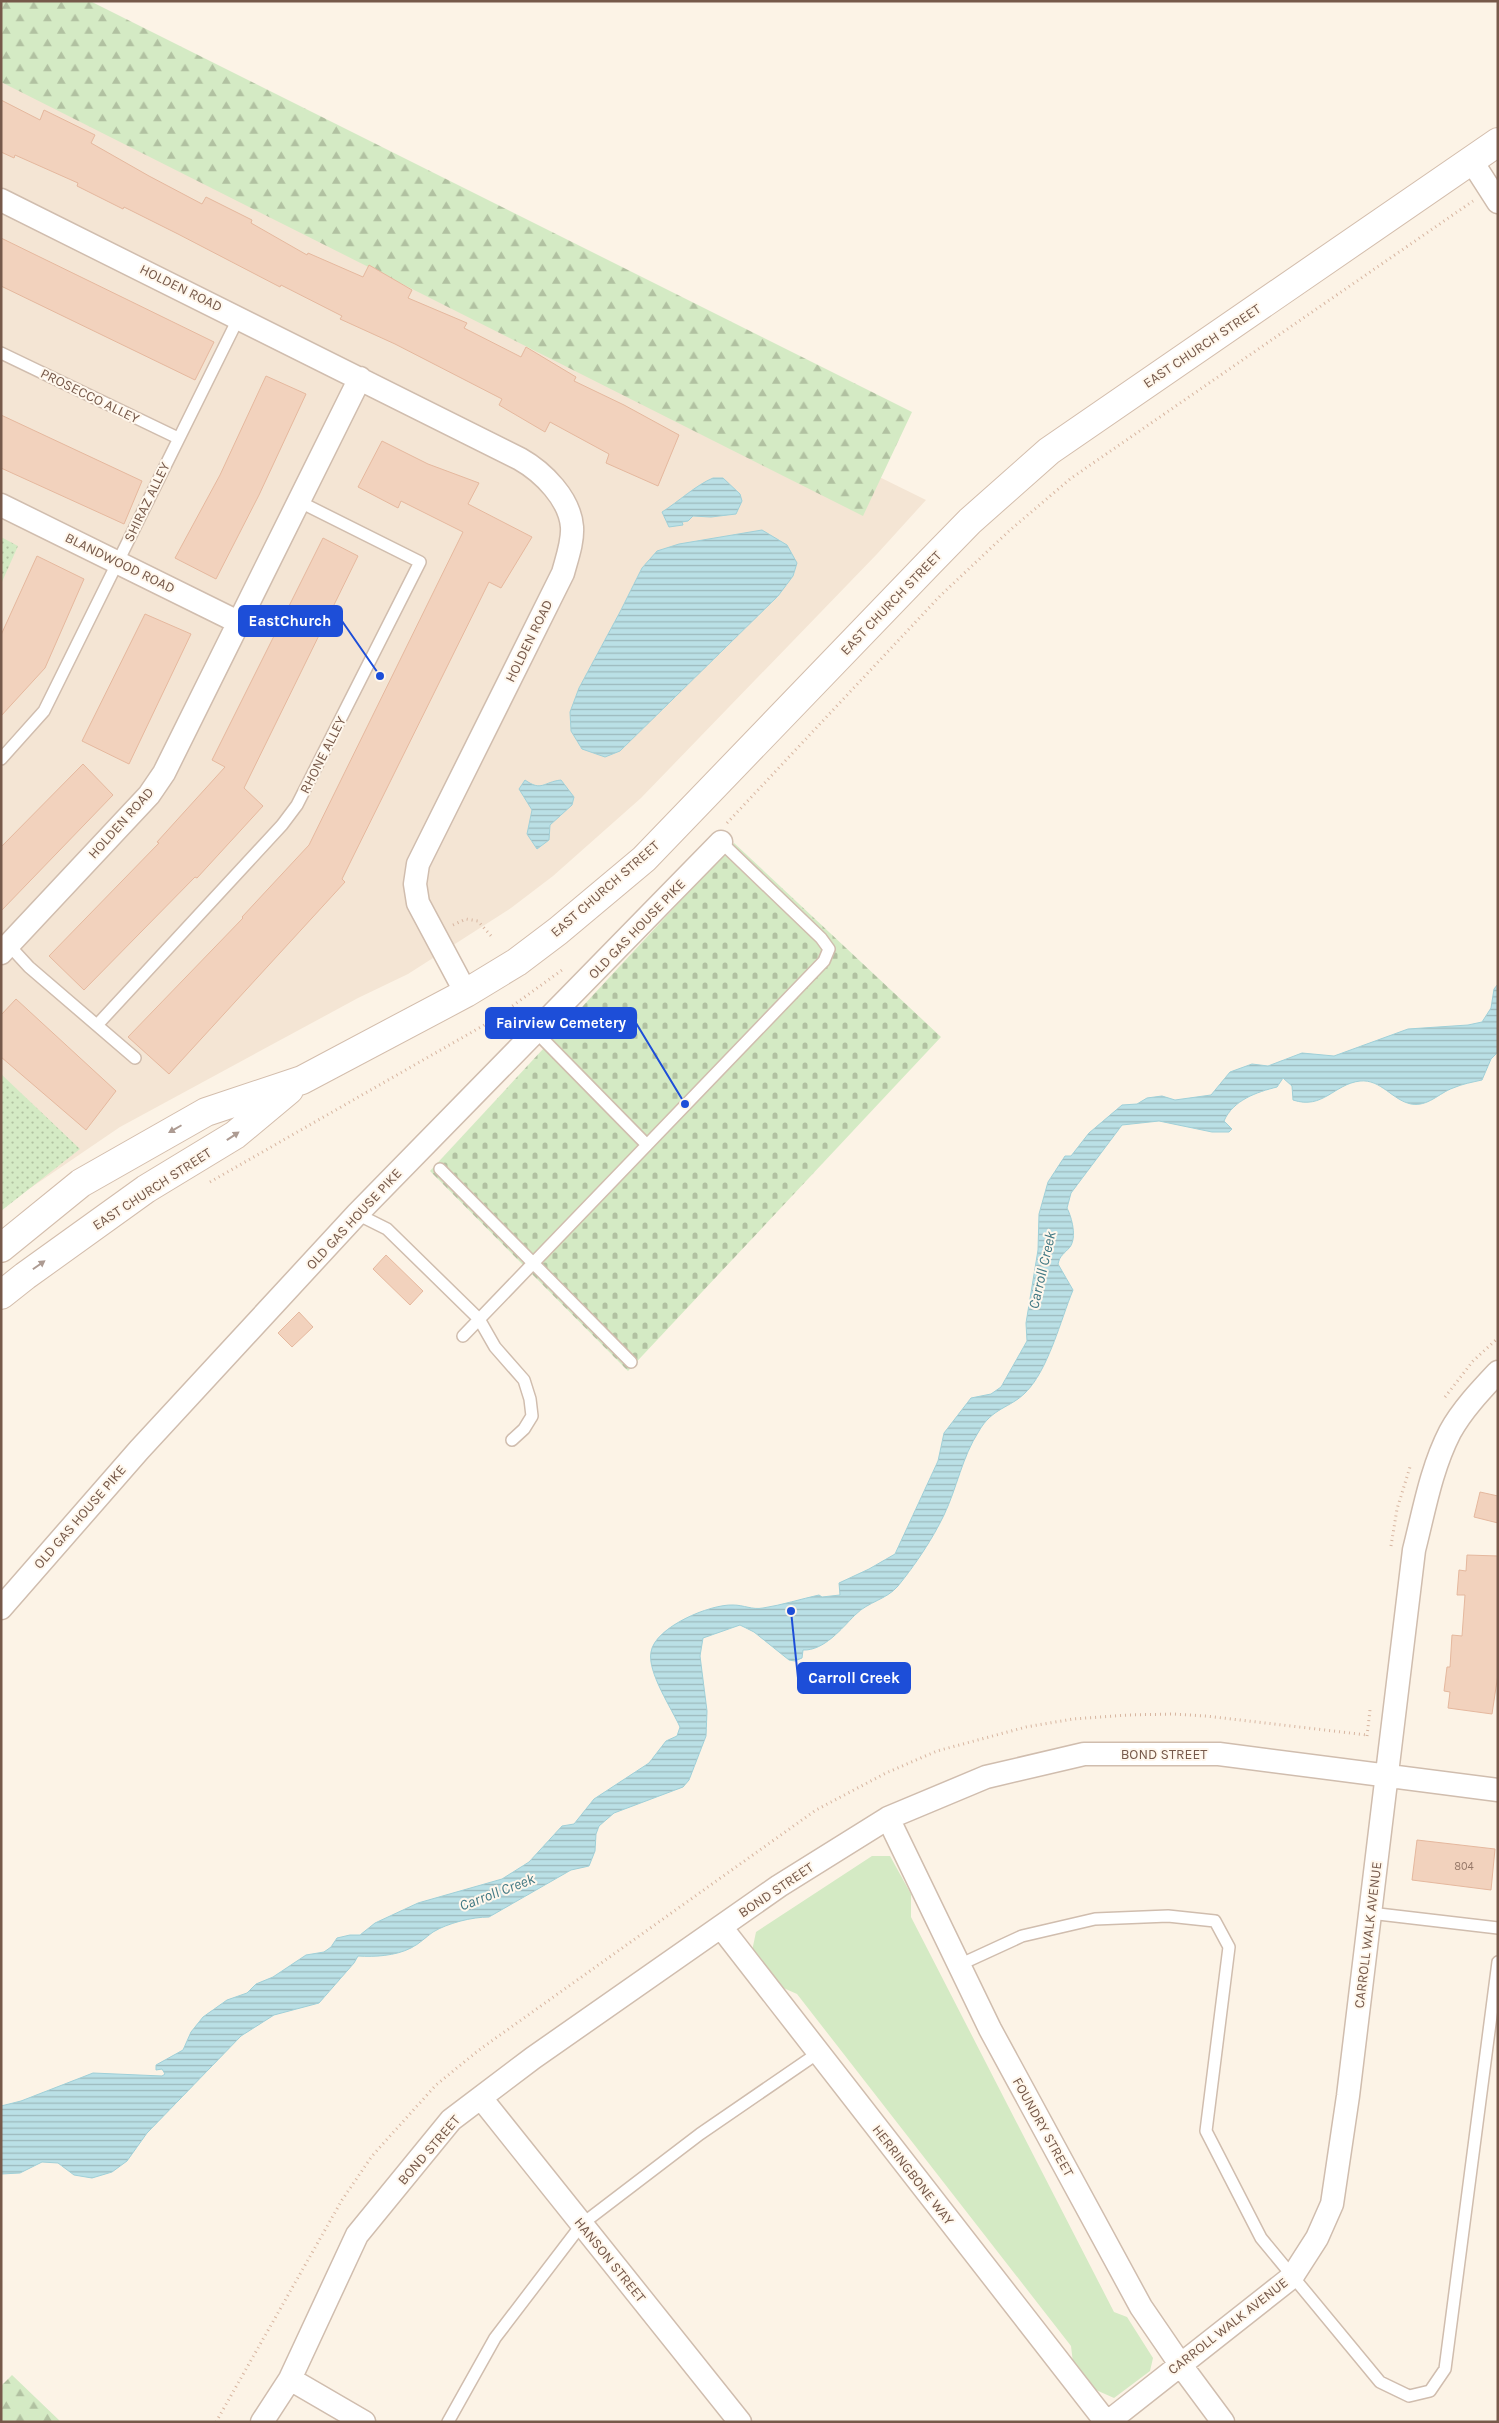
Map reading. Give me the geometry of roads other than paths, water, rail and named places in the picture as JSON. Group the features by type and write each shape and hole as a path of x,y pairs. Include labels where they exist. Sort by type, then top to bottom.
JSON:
{"main road":[{"name":"EAST CHURCH STREET","path":"1,1248 81,1183 206,1112 302,1080 466,993 516,962 644,859 929,562 970,522 1049,451 1498,142"},
{"name":"EAST CHURCH STREET","path":"1,1295 146,1189 236,1135 302,1080"}],"street":[{"path":"1471,160 1498,202"},
{"name":"HOLDEN ROAD","path":"1,200 239,317 536,468 550,482 563,502 572,526 570,548 563,573 418,864 415,884 418,903 466,993"},
{"name":"HOLDEN ROAD","path":"4,945 149,795 164,773 360,378"},
{"name":"BLANDWOOD ROAD","path":"1,505 238,622"},
{"name":"OLD GAS HOUSE PIKE","path":"1,1608 139,1450 357,1214 721,842"},
{"name":"CARROLL WALK AVENUE","path":"1107,2422 1292,2277 1316,2238 1332,2204 1348,2096 1414,1550 1432,1478 1450,1432 1474,1399 1498,1372"},
{"name":"BOND STREET","path":"262,2422 290,2379 357,2234 451,2120 533,2058 720,1927 780,1886 888,1818 986,1777 1084,1754 1219,1754 1498,1790"},
{"name":"FOUNDRY STREET","path":"888,1818 990,2029 1141,2307 1223,2422"},
{"name":"HERRINGBONE WAY","path":"720,1927 1107,2422"},
{"name":"HANSON STREET","path":"481,2098 740,2422"},
{"path":"290,2379 364,2422"}],"lane":[{"name":"SHIRAZ ALLEY","path":"1,759 44,711 239,317"},
{"name":"PROSECCO ALLEY","path":"1,353 178,438"},
{"name":"RHONE ALLEY","path":"98,1024 282,825 297,805 420,562 298,501"},
{"path":"464,1336 824,961 829,949 821,938 721,842"},
{"path":"4,945 98,1024 135,1058"},
{"path":"536,1032 647,1145"},
{"path":"440,1169 631,1362"},
{"path":"357,1214 387,1229 479,1320 495,1347 524,1380 530,1399 532,1416 524,1429 512,1440"},
{"path":"1370,1913 1498,1928"},
{"path":"959,1965 1022,1936 1095,1919 1168,1916 1215,1922 1229,1947 1206,2131 1261,2238 1380,2382 1409,2396 1430,2391 1445,2369 1498,1962"},
{"path":"448,2422 495,2338 582,2224 700,2134 818,2053"}],"water":[{"path":"713,478 723,478 740,494 742,501 736,514 711,517 693,516 688,521 682,522 683,525 669,527 662,512"},
{"path":"762,530 787,545 797,563 793,576 778,596 620,751 605,757 582,749 571,731 570,712 579,688 642,568 657,551 679,544"},
{"path":"525,780 539,786 561,780 574,797 572,805 550,825 549,840 537,849 527,834 532,810 519,789"},
{"path":"1498,984 1498,1052 1491,1059 1482,1080 1448,1090 1428,1102 1411,1104 1404,1102 1374,1083 1360,1081 1351,1083 1321,1099 1303,1102 1293,1100 1292,1086 1283,1078 1277,1087 1254,1094 1239,1102 1233,1108 1224,1121 1232,1129 1229,1132 1212,1132 1159,1121 1122,1125 1071,1193 1067,1208 1072,1222 1073,1238 1070,1247 1061,1257 1058,1264 1073,1290 1041,1372 1025,1393 995,1413 984,1423 968,1451 944,1515 929,1543 911,1570 893,1591 860,1610 825,1643 818,1647 803,1650 802,1658 795,1661 789,1660 754,1632 740,1625 703,1638 700,1656 707,1711 706,1736 689,1780 683,1787 614,1813 599,1826 596,1834 595,1851 589,1866 571,1870 489,1917 460,1921 439,1929 405,1951 385,1955 358,1956 319,2003 274,2015 241,2036 147,2133 127,2161 112,2172 92,2178 74,2175 58,2163 42,2162 20,2173 1,2174 1,2106 21,2101 93,2073 162,2076 165,2074 162,2069 156,2070 156,2065 183,2050 191,2032 203,2017 227,2000 247,1993 256,1984 273,1977 306,1955 324,1952 331,1947 337,1938 360,1935 375,1923 418,1903 502,1879 529,1862 562,1826 574,1824 594,1799 649,1763 666,1741 677,1736 680,1727 656,1680 651,1660 651,1652 655,1643 662,1634 673,1626 711,1608 737,1605 759,1608 819,1595 822,1597 840,1595 839,1583 895,1554 938,1461 944,1433 971,1398 991,1394 1001,1387 1027,1341 1026,1323 1038,1250 1039,1214 1048,1182 1065,1156 1071,1156 1089,1133 1122,1105 1137,1104 1147,1098 1162,1096 1175,1100 1211,1095 1230,1072 1252,1064 1268,1066 1302,1053 1334,1056 1408,1029 1468,1025 1482,1022 1491,1008 1494,989"}],"place":[{"name":"EastChurch","path":"380,676"},
{"name":"Fairview Cemetery","path":"685,1104"},
{"name":"Carroll Creek","path":"791,1611"}]}
